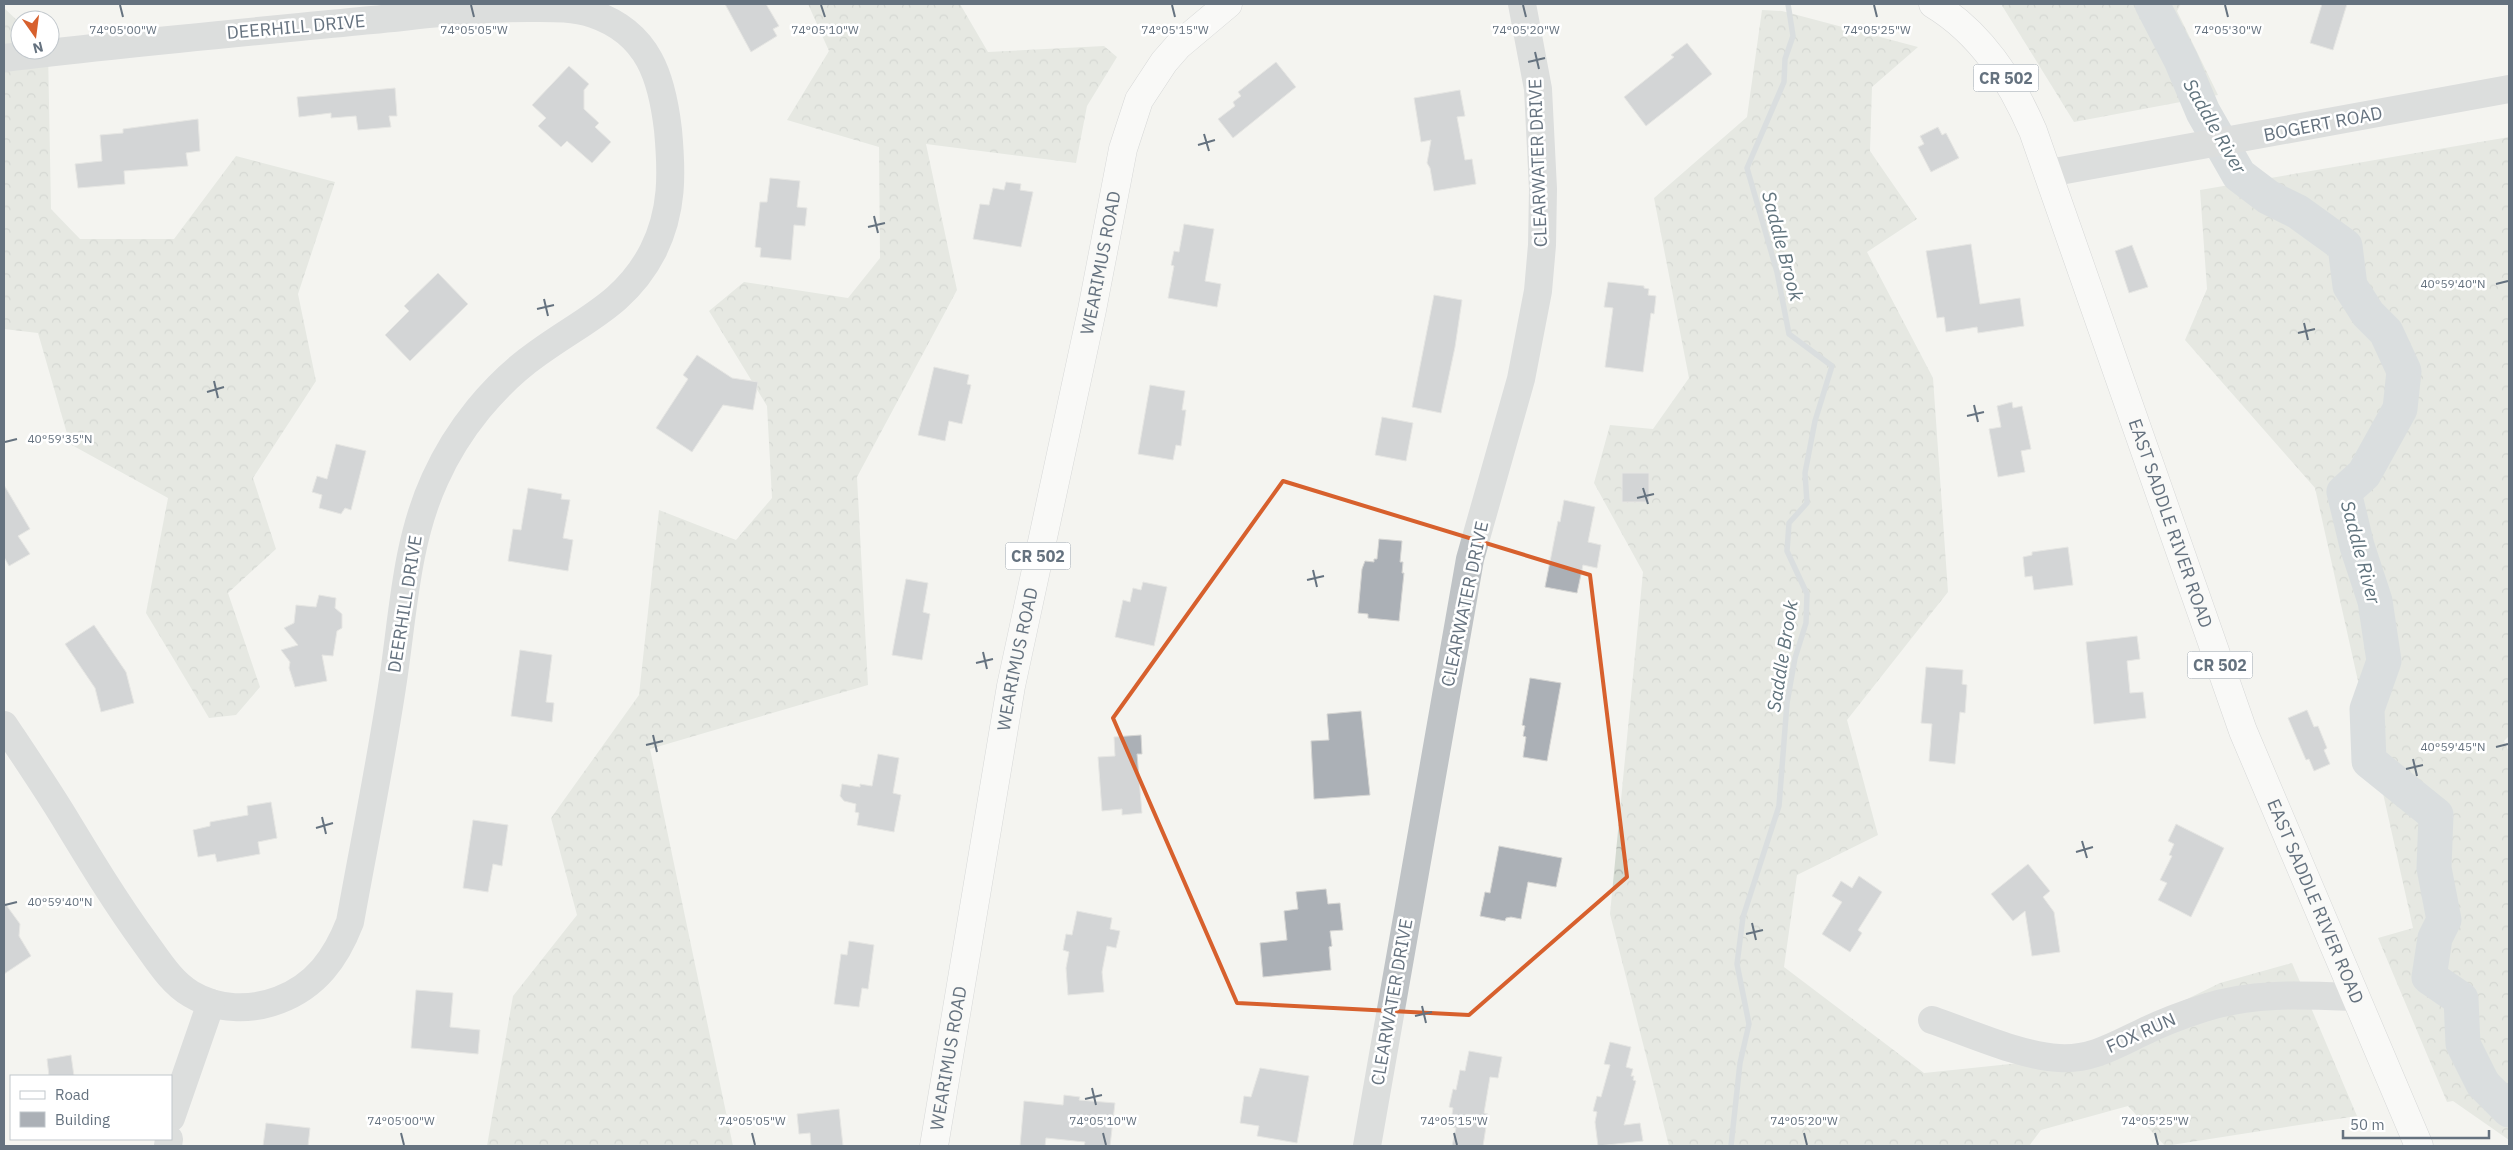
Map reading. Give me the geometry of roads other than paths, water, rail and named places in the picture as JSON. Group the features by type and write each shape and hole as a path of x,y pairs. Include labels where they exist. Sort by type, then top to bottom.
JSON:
{"main road":[{"name":"WEARIMUS ROAD","path":"934,1146 1011,686 1092,310 1126,140 1140,100 1164,62 1184,41 1228,4"},
{"name":"EAST SADDLE RIVER ROAD","path":"1933,4 1975,37 2000,69 2023,108 2048,173 2243,731 2354,997 2419,1146"}],"street":[{"name":"CLEARWATER DRIVE","path":"1367,1146 1470,559 1521,379 1538,291 1542,246 1543,189 1538,89 1522,4"},
{"name":"DEERHILL DRIVE","path":"4,58 160,40 489,8 569,8 593,14 612,23 630,36 645,52 656,71 664,93 672,170 664,225 653,250 640,272 623,293 600,314 535,354 505,381 477,410 454,443 439,472 420,516 411,551 392,689 350,922 341,947 314,980 292,995 269,1004 244,1008 210,1003 191,994 175,982 116,904 4,725"},
{"name":"BOGERT ROAD","path":"2048,173 2238,140 2509,88"},
{"name":"FOX RUN","path":"1932,1020 2036,1056 2060,1058 2088,1056 2109,1049 2173,1018 2207,1007 2242,999 2283,994 2354,997"},
{"path":"172,1115 210,1003"}],"waterway":[{"name":"Saddle Brook","path":"1731,1146 1740,1063 1749,1024 1737,964 1743,917 1779,806 1787,703 1795,658 1806,623 1807,594 1787,551 1789,523 1807,503 1805,473 1815,421 1832,366 1789,334 1777,272 1747,168 1784,82 1785,59 1793,36 1788,4"},
{"name":"Saddle River","path":"2152,4 2181,60 2203,112 2239,175 2268,197 2298,212 2345,246 2350,286 2368,314 2386,332 2404,371 2400,409 2364,474 2344,492 2357,546 2375,601 2384,661 2367,709 2369,761 2436,815 2434,868 2444,920 2435,938 2429,977 2461,999 2463,1044 2483,1084 2509,1110"}]}
